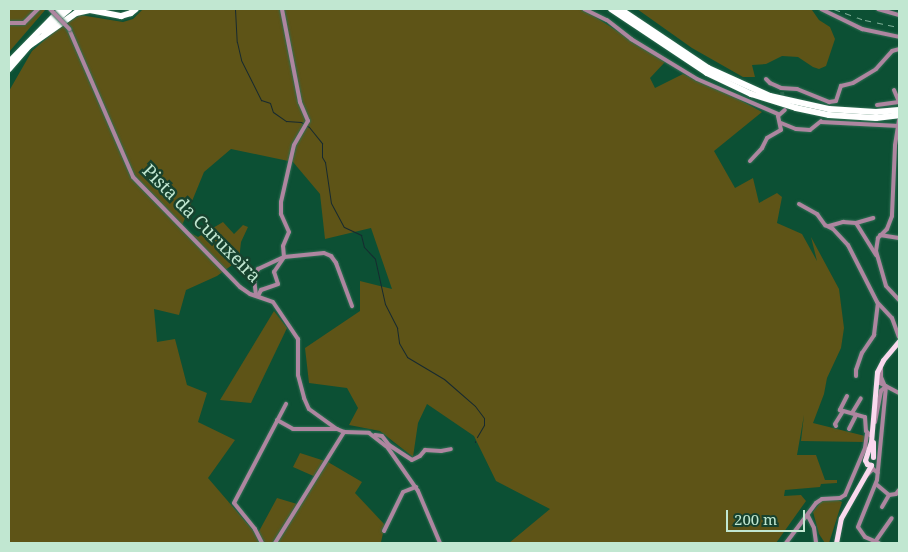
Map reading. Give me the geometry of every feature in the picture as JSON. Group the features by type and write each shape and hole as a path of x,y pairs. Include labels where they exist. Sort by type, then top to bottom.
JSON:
{"highway":[{"path":"9,58 52,9"},
{"path":"9,62 61,9"},
{"path":"9,69 29,46 69,9"},
{"path":"112,9 120,13 134,9"},
{"path":"29,46 76,13 90,10 121,16 131,13 134,9"},
{"path":"611,9 707,73 751,94 796,108 830,115 876,118 899,115"},
{"path":"620,9 708,68 770,96 829,109 876,112 899,110"}],"main road":[{"path":"856,492 870,458 869,435 877,372 883,360 899,339"},
{"path":"836,543 841,518 866,476 881,368 899,339"}],"street":[{"path":"9,23 24,22 38,9"},
{"name":"Pista da Curuxeira","path":"52,9 69,29 133,177 240,287 250,294 273,302 298,339 298,375 306,404 337,429"},
{"path":"257,296 261,290 278,285 274,272 284,257 283,246 289,232 281,214 281,202 294,145 308,118 300,102 282,9"},
{"path":"584,9 607,20 631,39 697,79 778,114"},
{"path":"822,9 862,29 899,36"},
{"path":"878,9 899,15"},
{"path":"766,79 782,90 797,89 829,102 836,101 841,86 854,83 876,69 892,51 899,48"},
{"path":"877,105 899,102 894,90"},
{"path":"778,114 785,110"},
{"path":"750,161 762,148 766,138 781,130 778,114"},
{"path":"781,123 796,129 810,130 822,121 899,124 892,216 887,229 880,235 877,241 877,257"},
{"path":"799,204 817,214 825,225 829,226 848,245 878,304 892,318 899,339"},
{"path":"829,226 843,222 856,223 873,218"},
{"path":"856,223 868,239 877,257 886,286 899,300"},
{"path":"880,235 899,238"},
{"path":"257,296 254,278 257,270 284,257 324,254 331,256 336,263 352,306"},
{"path":"856,376 856,370 862,353 874,335 878,304"},
{"path":"883,360 878,374 879,381 899,392"},
{"path":"870,458 886,386 882,380 881,368"},
{"path":"875,422 881,391 886,386"},
{"path":"847,396 840,410 865,417 869,435"},
{"path":"848,429 860,398"},
{"path":"262,543 255,529 234,503 286,404"},
{"path":"836,426 835,424 843,411"},
{"path":"277,420 293,429 337,429 344,432 364,432 382,436 389,445 412,460 420,456 425,450 441,451 451,449"},
{"path":"275,543 344,432"},
{"path":"375,435 392,452 416,487 440,543"},
{"path":"786,543 816,503 822,499 840,498 845,495 858,463 870,458"},
{"path":"870,458 879,468"},
{"path":"870,458 879,468"},
{"path":"879,468 876,484 858,527 864,537 877,543 892,518"},
{"path":"866,476 873,469 878,473"},
{"path":"876,484 889,495 894,495 899,490"},
{"path":"384,531 403,492 416,487"},
{"path":"882,507 889,495"},
{"path":"808,516 814,528 816,543"}],"shaded area":[{"path":"9,9 46,9 9,52"},
{"path":"143,9 583,9 665,62 650,78 655,88 683,74 729,94 762,112 714,151 735,188 753,178 759,203 777,193 782,197 777,223 802,234 817,261 811,237 839,289 844,328 841,348 827,378 824,394 813,423 865,436 864,442 801,441 804,415 797,455 816,455 825,480 837,480 837,483 821,484 820,487 785,490 784,496 801,495 806,501 776,543 509,543 550,509 496,481 474,436 427,404 418,423 413,457 380,431 349,425 358,408 347,388 309,383 305,348 360,311 360,281 392,289 371,228 325,239 320,194 293,162 231,149 204,172 181,228 198,237 223,222 234,234 243,225 248,227 241,242 239,260 217,276 186,290 179,315 154,309 157,342 175,339 187,385 207,393 198,422 235,440 208,478 257,535 277,498 297,504 318,478 293,467 300,453 328,462 362,482 355,493 385,525 381,542 394,543 9,543 9,91 32,51 56,30 80,15 123,22 133,19"},
{"path":"637,9 808,9 812,10 819,20 830,27 835,39 826,66 819,69 798,57 782,56 766,64 752,65 755,77 743,77 692,48"},
{"path":"274,311 287,328 251,403 220,400"},
{"path":"838,500 842,502 829,543 825,543 819,534 813,512 821,501"}],"waterway":[{"path":"235,9 237,42 241,60 261,100 270,103 273,112 286,121 301,122 309,127 322,143 322,157 325,162 331,203 344,227 361,235 364,247 375,259 385,304 397,328 399,343 407,357 444,379 475,406 484,418 484,425 477,437"}],"tunnel":[{"path":"782,92 785,110"}],"railway":[{"path":"834,9 865,20 899,27"}]}
